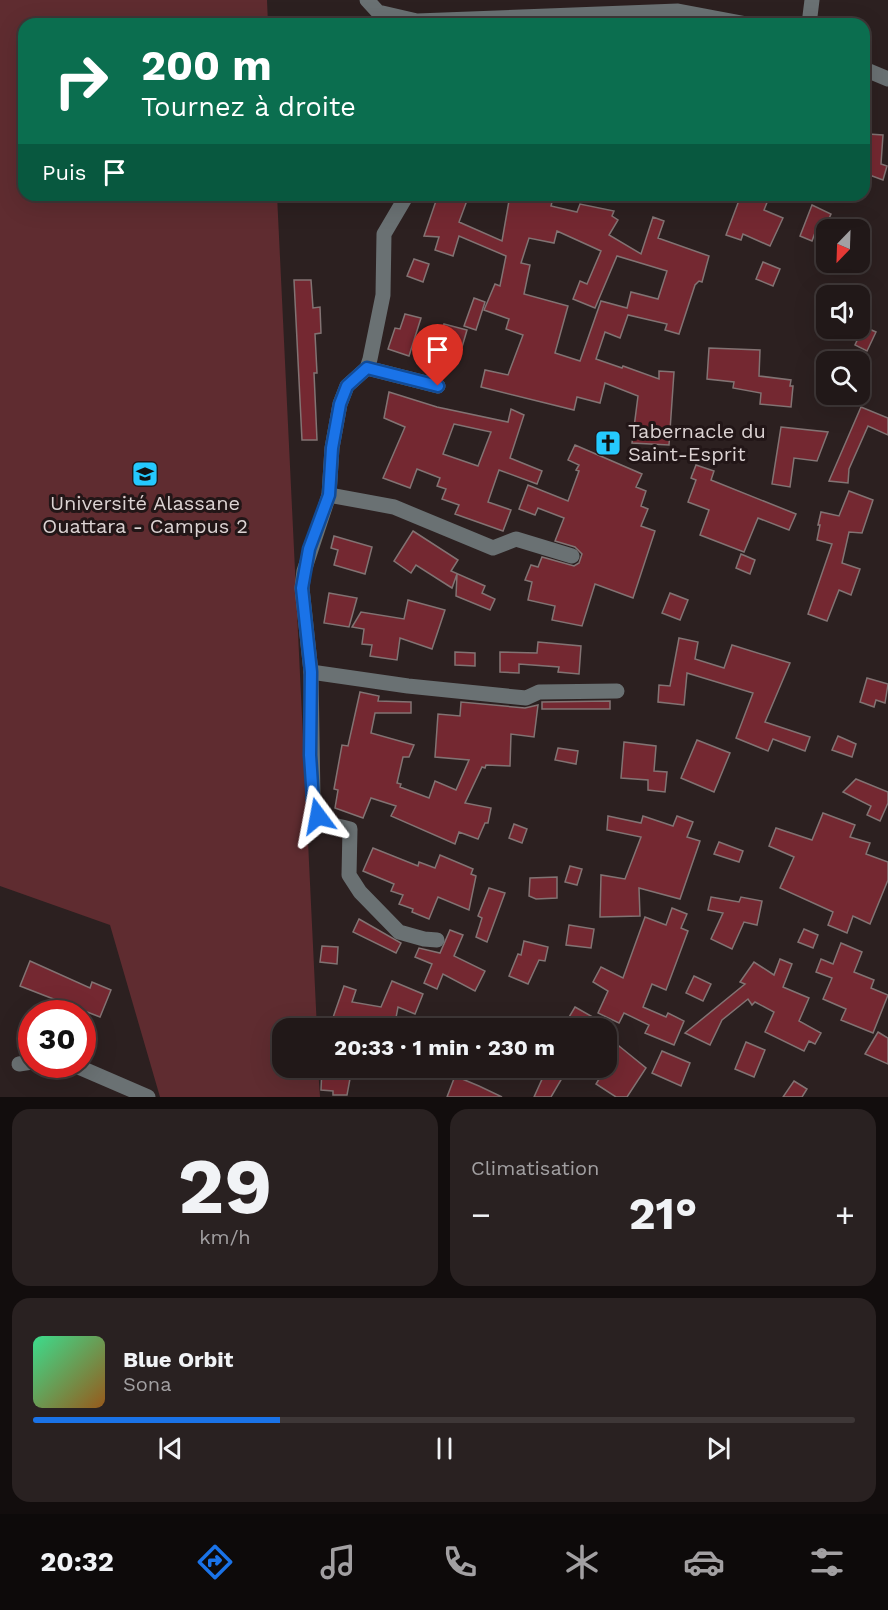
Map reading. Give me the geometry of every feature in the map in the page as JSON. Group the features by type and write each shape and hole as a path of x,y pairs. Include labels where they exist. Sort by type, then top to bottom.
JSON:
{"street":[{"path":"367,0 378,12 404,18"},
{"path":"810,18 812,0"},
{"path":"535,18 678,11 715,18"},
{"path":"870,71 888,78"},
{"path":"403,201 384,234 383,295 367,368 347,386 340,404 332,448 329,495 309,549 302,588 311,672 310,755 313,800 318,816 326,823 350,829 350,875 379,913 399,932 437,940"},
{"path":"367,368 438,386"},
{"path":"329,495 394,507 493,548 516,539 572,556"},
{"path":"311,672 408,686 526,698 538,692 617,691"},
{"path":"96,1075 148,1097"}],"shaded area":[{"name":"Université Alassane Ouattara - Campus 2","path":"0,0 267,0 268,18 18,18 18,201 277,201 316,1018 272,1018 272,1078 319,1078 320,1097 160,1097 110,925 0,886"}],"building":[{"path":"870,134 883,135 881,164 887,166 883,180 870,175"},
{"path":"436,201 467,201 459,222 502,241 509,201 552,201 551,206 577,212 580,204 614,211 612,216 618,220 609,235 641,254 653,217 664,221 658,238 709,256 702,282 699,281 695,285 679,334 665,330 667,324 628,315 620,338 605,332 596,359 659,379 659,371 674,372 669,445 632,443 638,396 605,383 600,403 577,397 574,410 481,387 485,370 508,375 523,335 506,329 509,319 484,310 495,284 500,286 506,256 459,236 453,256 435,250 439,237 424,236","holes":["557,231 601,251 587,284 580,281 573,299 595,308 617,256 667,271 658,299 631,292 627,308 601,301 580,361 555,353 568,306 524,294 530,265 521,263 529,238 554,243"]},
{"path":"739,201 768,201 764,210 783,218 770,246 743,234 741,240 726,235"},
{"path":"812,205 831,214 829,219 816,219 816,230 812,241 800,236"},
{"path":"414,259 429,264 423,282 407,276"},
{"path":"763,262 780,269 773,286 756,279"},
{"path":"294,280 311,280 313,308 320,307 321,333 315,334 317,373 314,373 317,440 302,440"},
{"path":"474,298 485,302 476,330 464,326"},
{"path":"405,314 421,318 409,356 388,349 395,328 400,329"},
{"path":"444,324 467,330 462,347 439,341"},
{"path":"870,329 876,332 867,351 855,345 858,339 870,339"},
{"path":"709,348 760,350 759,376 791,380 790,386 793,386 791,407 760,404 761,393 733,388 734,382 707,379"},
{"path":"389,392 437,407 508,422 511,409 524,415 510,458 542,471 537,484 499,470 488,502 511,510 503,531 455,514 459,505 442,499 446,489 437,486 440,478 417,469 410,488 383,478 405,427 384,418","holes":["454,424 491,432 478,466 443,454"]},
{"path":"861,407 888,418 888,435 868,426 849,469 848,483 829,481"},
{"path":"781,427 828,432 817,461 794,458 790,487 772,484"},
{"path":"575,445 642,474 636,487 646,491 641,506 648,509 641,526 655,531 633,598 595,584 582,626 552,620 555,606 528,600 532,582 525,580 531,565 538,567 542,557 574,566 579,563 582,554 575,547 555,541 564,518 538,508 535,515 519,509 528,485 568,501 579,471 576,470 579,465 568,460"},
{"path":"696,465 714,471 711,480 796,514 789,530 758,518 744,552 700,535 709,510 688,502 696,480 691,478"},
{"path":"849,491 873,500 862,533 849,532 842,563 860,569 851,595 839,590 827,621 808,614 832,544 817,540 820,525 818,525 821,512 839,516"},
{"path":"413,531 458,560 451,571 485,586 482,593 495,599 490,610 456,596 457,574 452,588 416,565 411,573 394,561"},
{"path":"334,536 372,547 365,574 334,565 338,550 331,548"},
{"path":"741,554 755,560 750,574 736,568"},
{"path":"329,593 357,598 349,627 324,623"},
{"path":"670,593 688,600 680,620 662,613"},
{"path":"408,600 445,610 432,649 400,638 397,660 370,656 372,645 362,644 364,629 352,627 361,612 404,619"},
{"path":"679,638 698,642 695,659 724,668 732,645 790,663 765,722 810,737 805,751 773,739 768,751 736,738 753,693 687,673 684,705 658,702 659,685 670,686"},
{"path":"538,642 581,646 579,674 558,672 559,667 519,664 519,673 500,672 500,652 537,653"},
{"path":"455,652 475,653 475,666 455,665"},
{"path":"867,678 888,684 885,703 876,700 874,707 860,702"},
{"path":"360,692 379,696 378,701 411,702 411,713 375,713 371,733 414,745 409,757 403,757 397,783 401,784 400,787 429,798 435,781 456,790 469,760 435,757 438,714 460,716 461,702 525,708 538,705 534,737 511,734 510,766 486,765 485,768 482,767 465,803 491,808 488,823 485,823 478,839 459,832 455,844 391,816 396,806 371,798 363,818 335,808 338,790 334,789 342,745 348,746"},
{"path":"610,701 610,709 542,709 542,702"},
{"path":"838,736 856,744 852,757 832,750"},
{"path":"697,740 730,753 714,792 681,778"},
{"path":"624,742 656,746 654,771 667,772 665,792 648,790 648,780 621,778"},
{"path":"558,748 578,751 576,764 555,760"},
{"path":"856,779 888,792 888,803 880,821 867,815 871,806 843,792"},
{"path":"823,813 855,825 850,837 870,843 866,854 888,862 888,880 870,924 853,916 847,933 828,925 833,912 780,888 794,857 769,846 776,828 812,840"},
{"path":"608,816 641,823 643,816 673,826 677,816 693,822 687,837 700,841 680,899 639,888 640,916 600,917 601,875 625,879 641,837 607,830"},
{"path":"514,824 527,829 522,843 509,838"},
{"path":"719,842 743,851 739,862 714,854"},
{"path":"373,848 418,866 419,862 435,868 440,855 473,869 471,874 476,876 469,910 438,897 429,919 399,904 403,895 391,891 394,884 363,871"},
{"path":"570,866 582,869 577,885 565,882"},
{"path":"557,877 557,898 536,899 529,896 530,878"},
{"path":"489,888 505,893 487,942 476,937 482,918 478,916"},
{"path":"711,897 739,902 741,897 762,901 757,925 744,922 732,949 711,939 723,913 708,910"},
{"path":"672,908 687,914 681,928 688,931 666,990 652,984 643,1007 666,1017 668,1013 684,1021 674,1045 645,1033 649,1025 624,1013 619,1023 617,1018 608,1018 598,1013 608,991 593,982 601,967 623,978 645,917 666,925"},
{"path":"359,919 401,943 396,953 353,932"},
{"path":"569,925 594,929 591,948 566,945"},
{"path":"804,929 818,935 813,948 798,942"},
{"path":"450,930 463,935 454,956 485,971 475,991 443,974 437,989 424,983 432,964 415,957 419,948 440,953"},
{"path":"524,941 548,947 545,961 539,960 528,984 509,976 518,954 521,955"},
{"path":"841,943 862,952 854,972 874,980 871,988 888,995 873,1033 841,1020 846,1009 823,999 832,978 816,972 821,959 833,964"},
{"path":"322,946 338,947 337,964 320,962"},
{"path":"780,959 792,964 783,987 809,998 799,1021 821,1033 815,1044 809,1041 804,1051 765,1032 774,1012 755,1002 752,1005 748,999 722,1020 710,1045 685,1033 745,984 740,982 754,962 774,975"},
{"path":"30,961 90,988 92,982 111,990 100,1017 96,1015 96,1000 56,1000 20,986"},
{"path":"694,976 711,984 703,1001 686,993"},
{"path":"392,981 423,994 415,1014 398,1007 396,1018 333,1018 344,986 356,990 352,1002 381,1007"},
{"path":"575,1007 594,1018 568,1018"},
{"path":"878,1032 888,1038 888,1064 865,1054"},
{"path":"746,1042 765,1050 754,1077 735,1069"},
{"path":"619,1046 646,1068 627,1097 616,1097 596,1084 600,1078 617,1078"},
{"path":"662,1051 690,1063 681,1086 652,1073"},
{"path":"322,1078 350,1078 347,1095 333,1095 333,1091 321,1090"},
{"path":"454,1078 460,1078 502,1097 447,1097"},
{"path":"543,1078 562,1078 551,1097 534,1097"},
{"path":"794,1081 807,1089 802,1097 783,1097"}],"place":[{"name":"Tabernacle du Saint-Esprit","path":"608,443"},
{"name":"Université Alassane Ouattara - Campus 2","path":"145,474"}],"route":[{"path":"318,816 313,800 310,755 311,672 302,588 309,549 322,521 329,495 332,448 340,404 347,386 367,368 438,386"}]}
